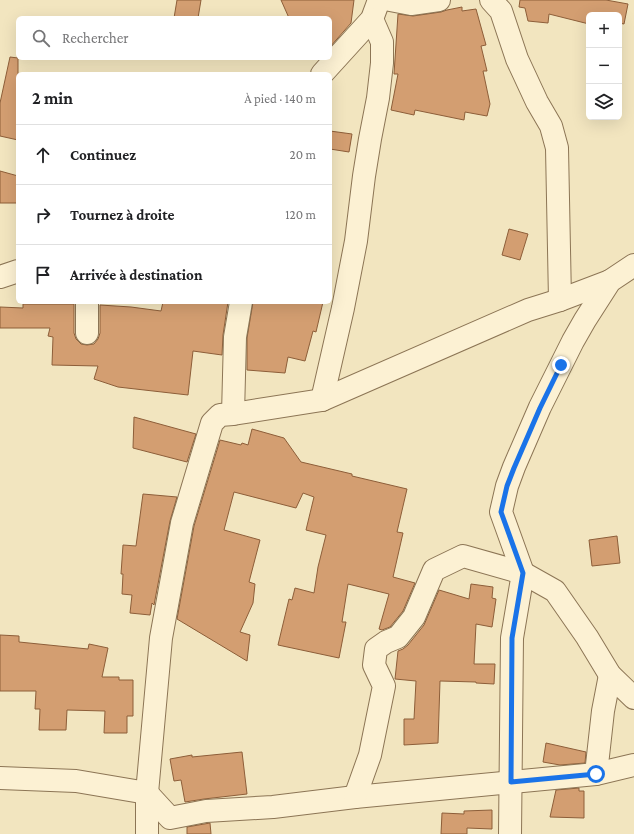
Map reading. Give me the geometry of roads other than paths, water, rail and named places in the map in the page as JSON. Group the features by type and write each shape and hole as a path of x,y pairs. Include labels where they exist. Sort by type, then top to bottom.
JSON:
{"street":[{"path":"390,0 411,4 439,0"},
{"path":"491,0 501,11 517,59 536,102 552,126 557,148 560,300"},
{"path":"322,400 343,308 356,241 364,176 378,98 382,63 382,42 376,10"},
{"path":"324,72 376,10"},
{"path":"147,834 146,793 161,638 182,523 212,423 220,415 322,400 528,310 560,300 610,281 634,265"},
{"path":"0,276 16,272"},
{"path":"510,834 512,638 523,573 501,512 507,486 540,408 585,320 610,281"},
{"path":"87,304 87,333"},
{"path":"233,414 235,337 241,304"},
{"path":"355,797 370,754 384,686 374,665 376,649 386,642 398,637 414,617 434,570 463,556 523,573 555,592 587,637 610,675 634,698"},
{"path":"596,774 603,711 610,675"},
{"path":"0,778 76,781 146,793 170,818 206,812 596,774 634,765"}]}
